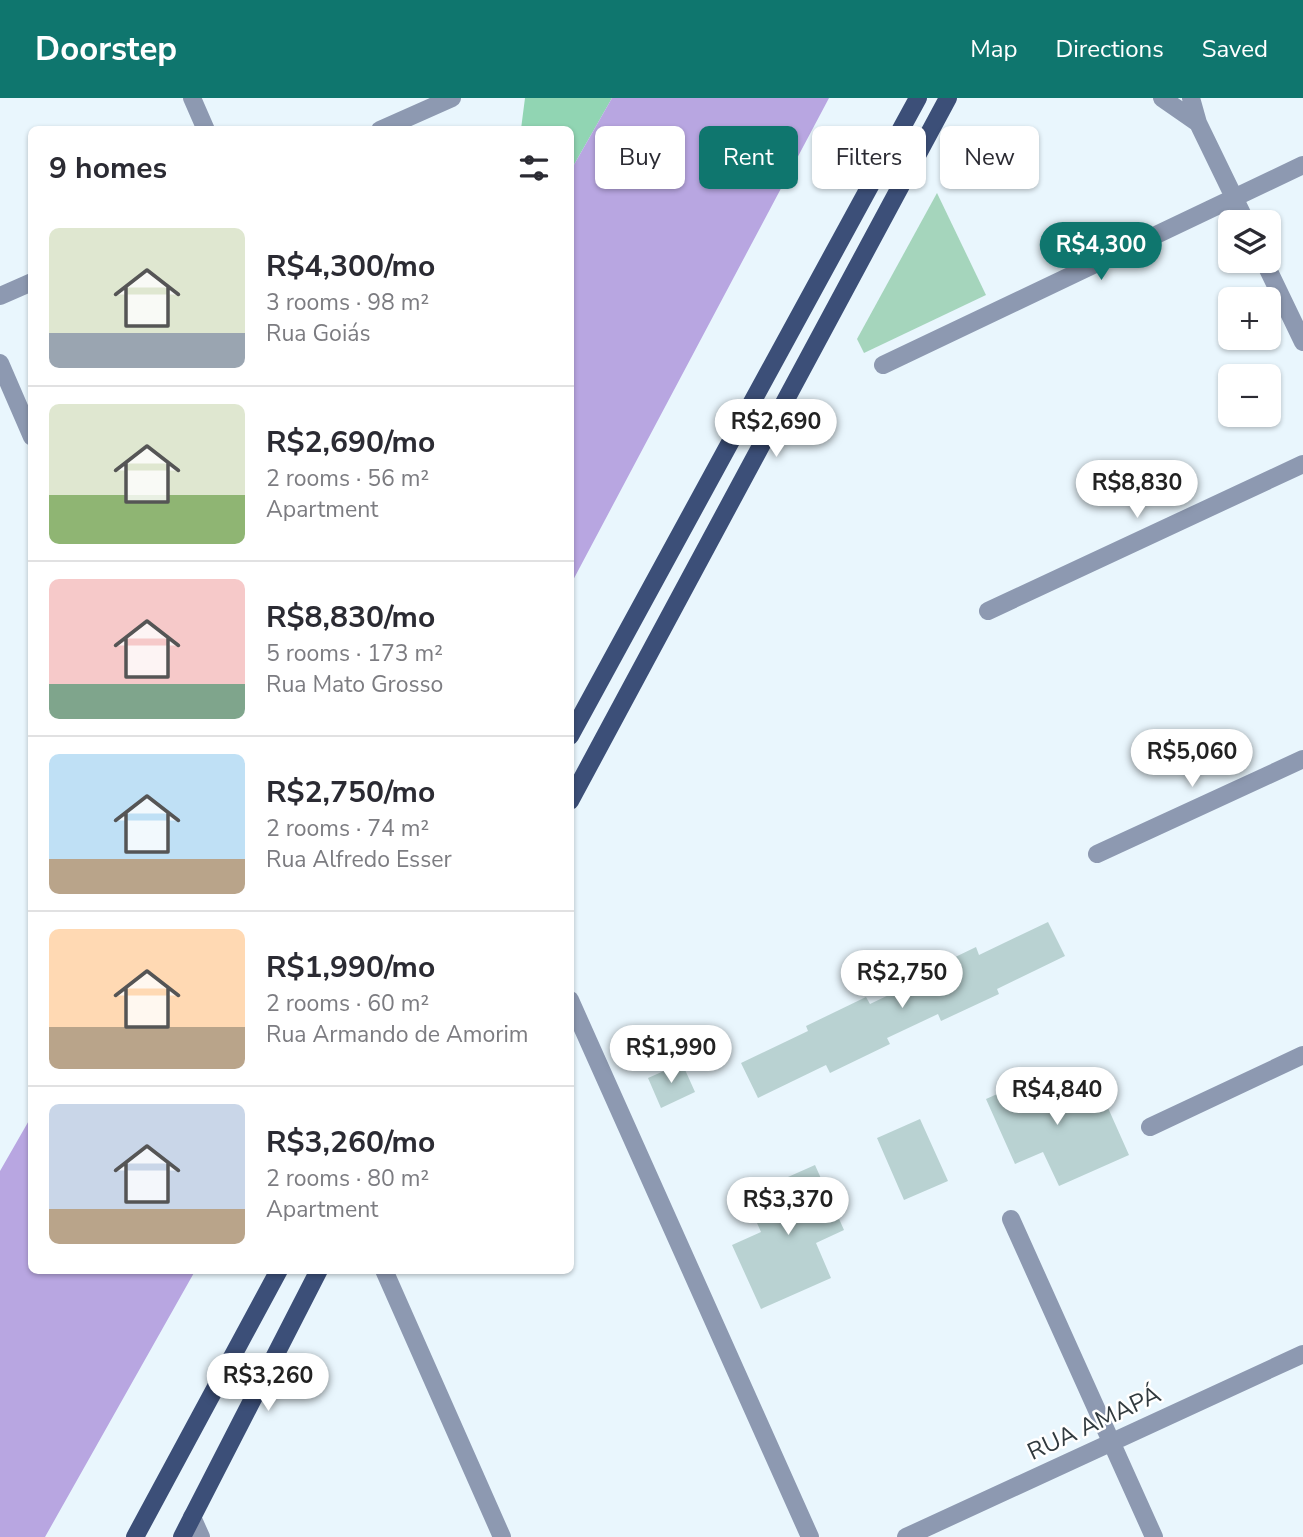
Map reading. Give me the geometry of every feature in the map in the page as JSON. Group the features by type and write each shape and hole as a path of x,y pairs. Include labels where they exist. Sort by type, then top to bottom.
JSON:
{"main road":[{"path":"574,729 918,98"},
{"path":"574,794 948,98"},
{"path":"135,1537 277,1274"},
{"path":"182,1537 317,1274"}],"street":[{"path":"192,98 204,126"},
{"path":"389,126 452,98"},
{"path":"1162,98 1198,123"},
{"path":"1191,98 1198,123 1240,210"},
{"path":"883,365 1303,165"},
{"path":"1270,273 1303,342"},
{"path":"0,296 28,284"},
{"path":"0,363 28,428"},
{"path":"988,611 1303,464"},
{"path":"1097,853 1303,759"},
{"path":"574,1009 810,1537"},
{"path":"1150,1127 1303,1055"},
{"path":"1011,1219 1154,1537"},
{"path":"386,1274 502,1537"},
{"name":"RUA AMAPÁ","path":"906,1537 1303,1354"},
{"path":"192,1517 201,1537"}],"green space":[{"path":"525,98 612,98 574,165 574,126 521,126"},
{"path":"937,193 986,295 864,353 857,339"}],"shaded area":[{"path":"612,98 829,98 798,156 798,126 699,126 699,189 781,189 574,578 574,165 595,128 595,189 685,189 685,126 596,126"},
{"path":"28,1122 28,1274 193,1274 45,1537 0,1537 0,1171"}],"building":[{"path":"1048,922 1065,956 997,989 999,994 941,1021 938,1014 887,1038 890,1044 830,1073 826,1065 758,1098 741,1063 808,1031 806,1026 866,997 870,1004 920,980 918,975 976,947 979,955"},
{"path":"682,1063 695,1092 661,1108 648,1078"},
{"path":"1056,1068 1071,1103 1100,1090 1129,1155 1059,1186 1043,1152 1015,1164 986,1099"},
{"path":"920,1119 948,1181 904,1200 877,1138"},
{"path":"815,1165 844,1230 816,1243 831,1278 761,1309 732,1245 761,1232 745,1196"}]}
